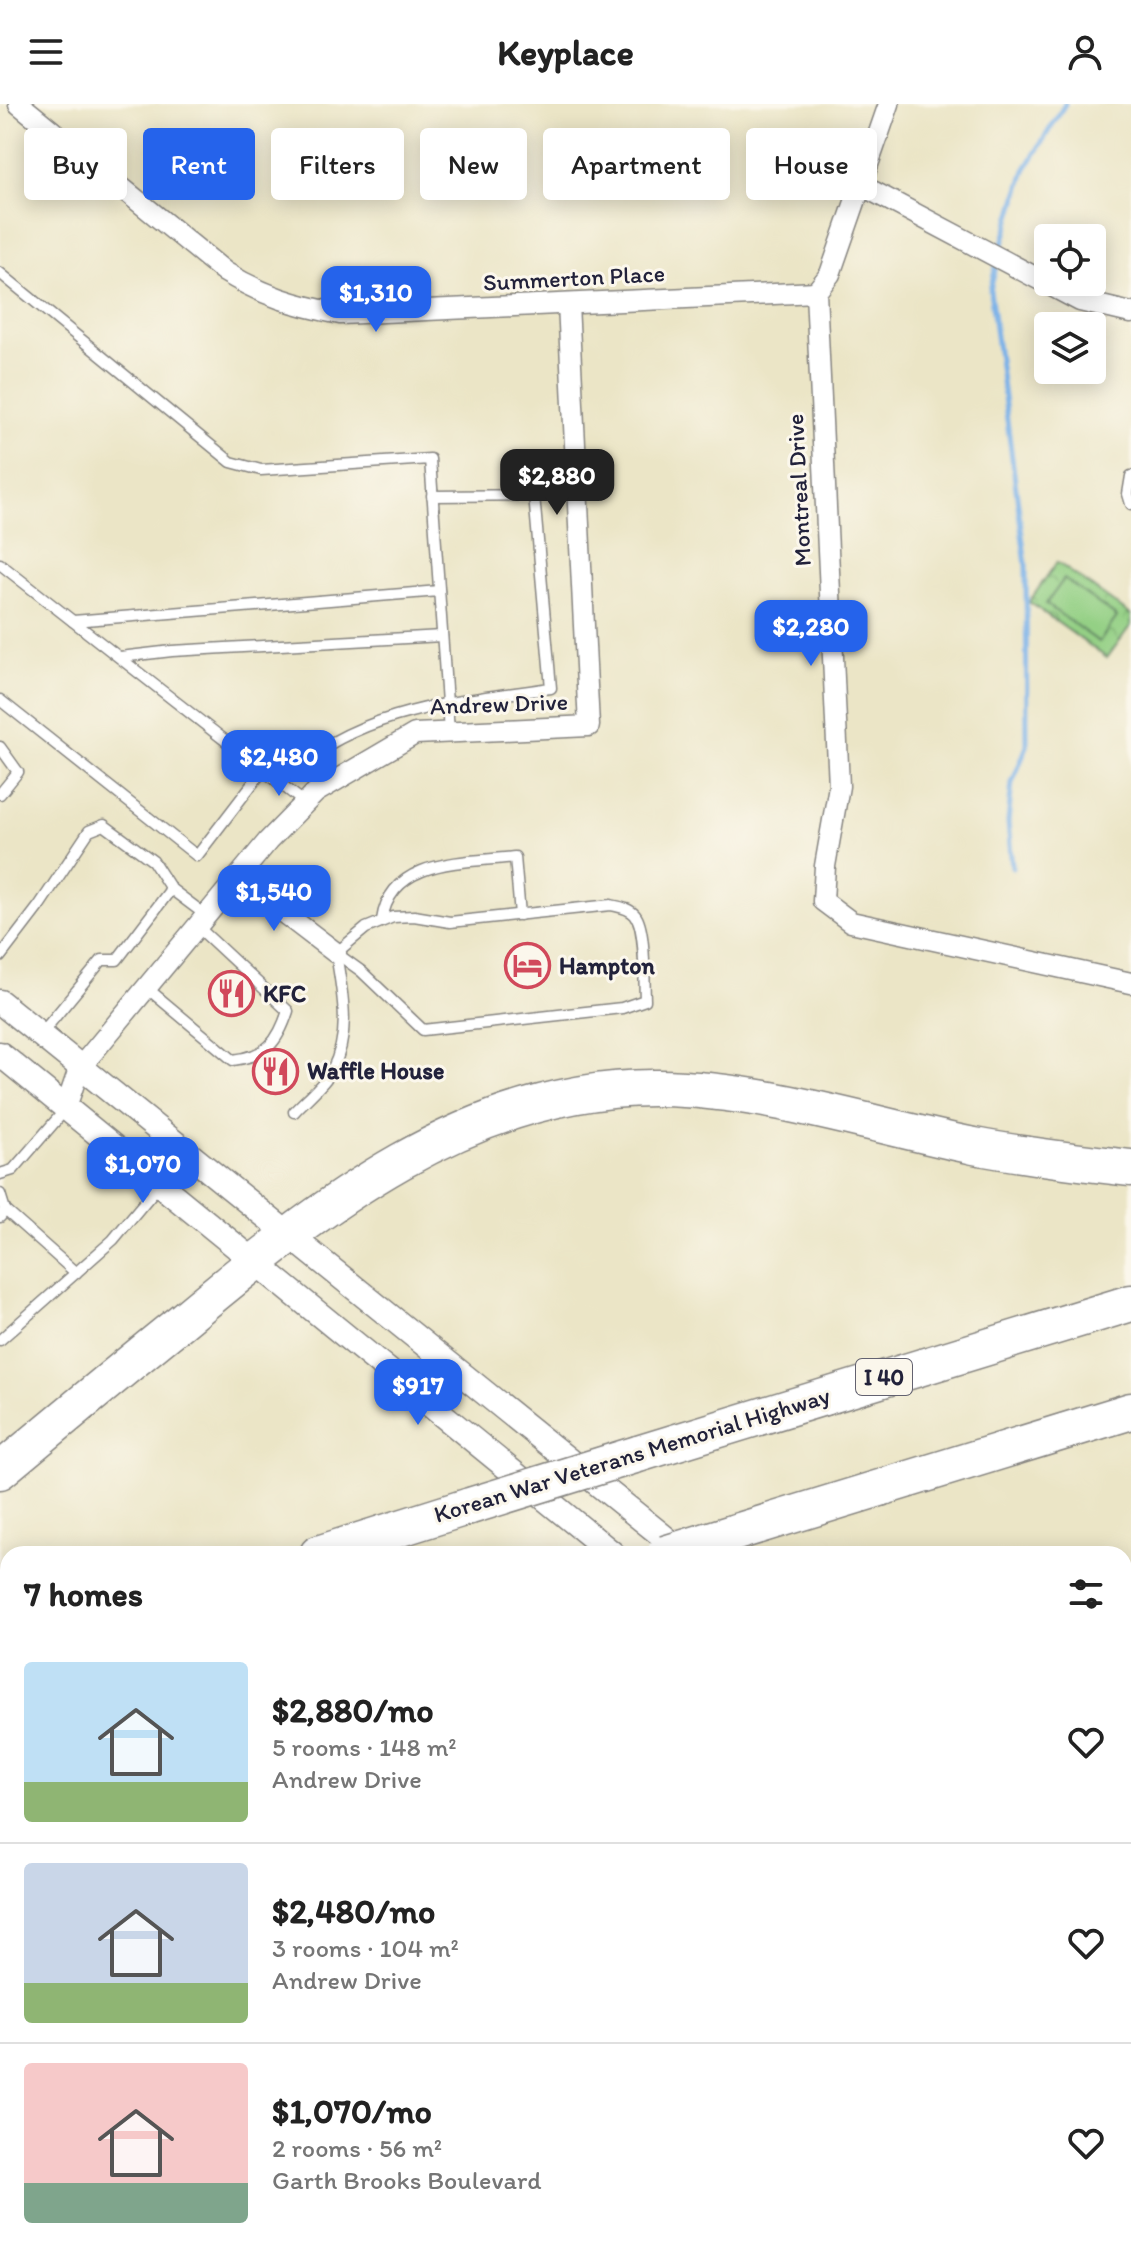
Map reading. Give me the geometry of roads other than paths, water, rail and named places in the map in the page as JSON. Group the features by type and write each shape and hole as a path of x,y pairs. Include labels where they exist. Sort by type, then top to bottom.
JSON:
{"highway":[{"path":"0,1471 254,1262 290,1236 419,1150 479,1121 537,1102 602,1091 659,1088 723,1094 793,1105 976,1146 1131,1168"},
{"name":"Korean War Veterans Memorial Highway","path":"343,1546 1131,1303"},
{"path":"691,1546 1131,1411"}],"street":[{"name":"Summerton Place","path":"19,104 225,272 259,293 340,314 816,292"},
{"path":"877,139 889,104"},
{"path":"877,193 1080,301 1131,313"},
{"path":"816,292 830,274 856,200"},
{"name":"Montreal Drive","path":"816,292 839,786 825,866 823,901 851,922 1131,983"},
{"name":"Andrew Drive","path":"65,1110 79,1069 238,878 316,792 415,734 589,726 568,304"},
{"path":"238,878 336,953"},
{"path":"0,1002 79,1069 675,1546"},
{"path":"7,1063 603,1546"}],"lane":[{"path":"0,273 231,462 261,470 430,459 449,732"},
{"path":"1131,476 1128,494 1131,504"},
{"path":"280,783 294,768 354,733 389,717 447,703 551,688 534,495 432,496"},
{"path":"0,564 305,803"},
{"path":"73,621 439,591"},
{"path":"120,657 172,651 442,636"},
{"path":"0,700 197,856 263,770"},
{"path":"0,747 18,772 0,794"},
{"path":"0,957 39,906 89,831 104,825 153,861 171,889 288,1011 280,1034 256,1057 233,1060 147,988"},
{"path":"382,920 384,902 393,890 419,869 515,857 520,915"},
{"path":"40,1035 102,960 117,960 171,889"},
{"path":"611,905 627,908 636,915 640,928 645,1000 622,1008 423,1030 361,971 336,953 382,920 414,916 450,922 611,905"},
{"path":"294,1112 332,1072 339,1050 346,1022 336,953"},
{"path":"0,1174 13,1170 65,1110"},
{"path":"0,1340 113,1240 158,1186"},
{"path":"0,1194 3,1213 76,1273"}],"waterway":[{"path":"1000,253 1025,170 1065,104"},
{"path":"997,263 990,290 1026,565 1027,746 1012,783 1008,822 1012,867"}],"place":[{"name":"Hampton","path":"528,966"},
{"name":"KFC","path":"232,994"},
{"name":"Waffle House","path":"276,1071"}]}
